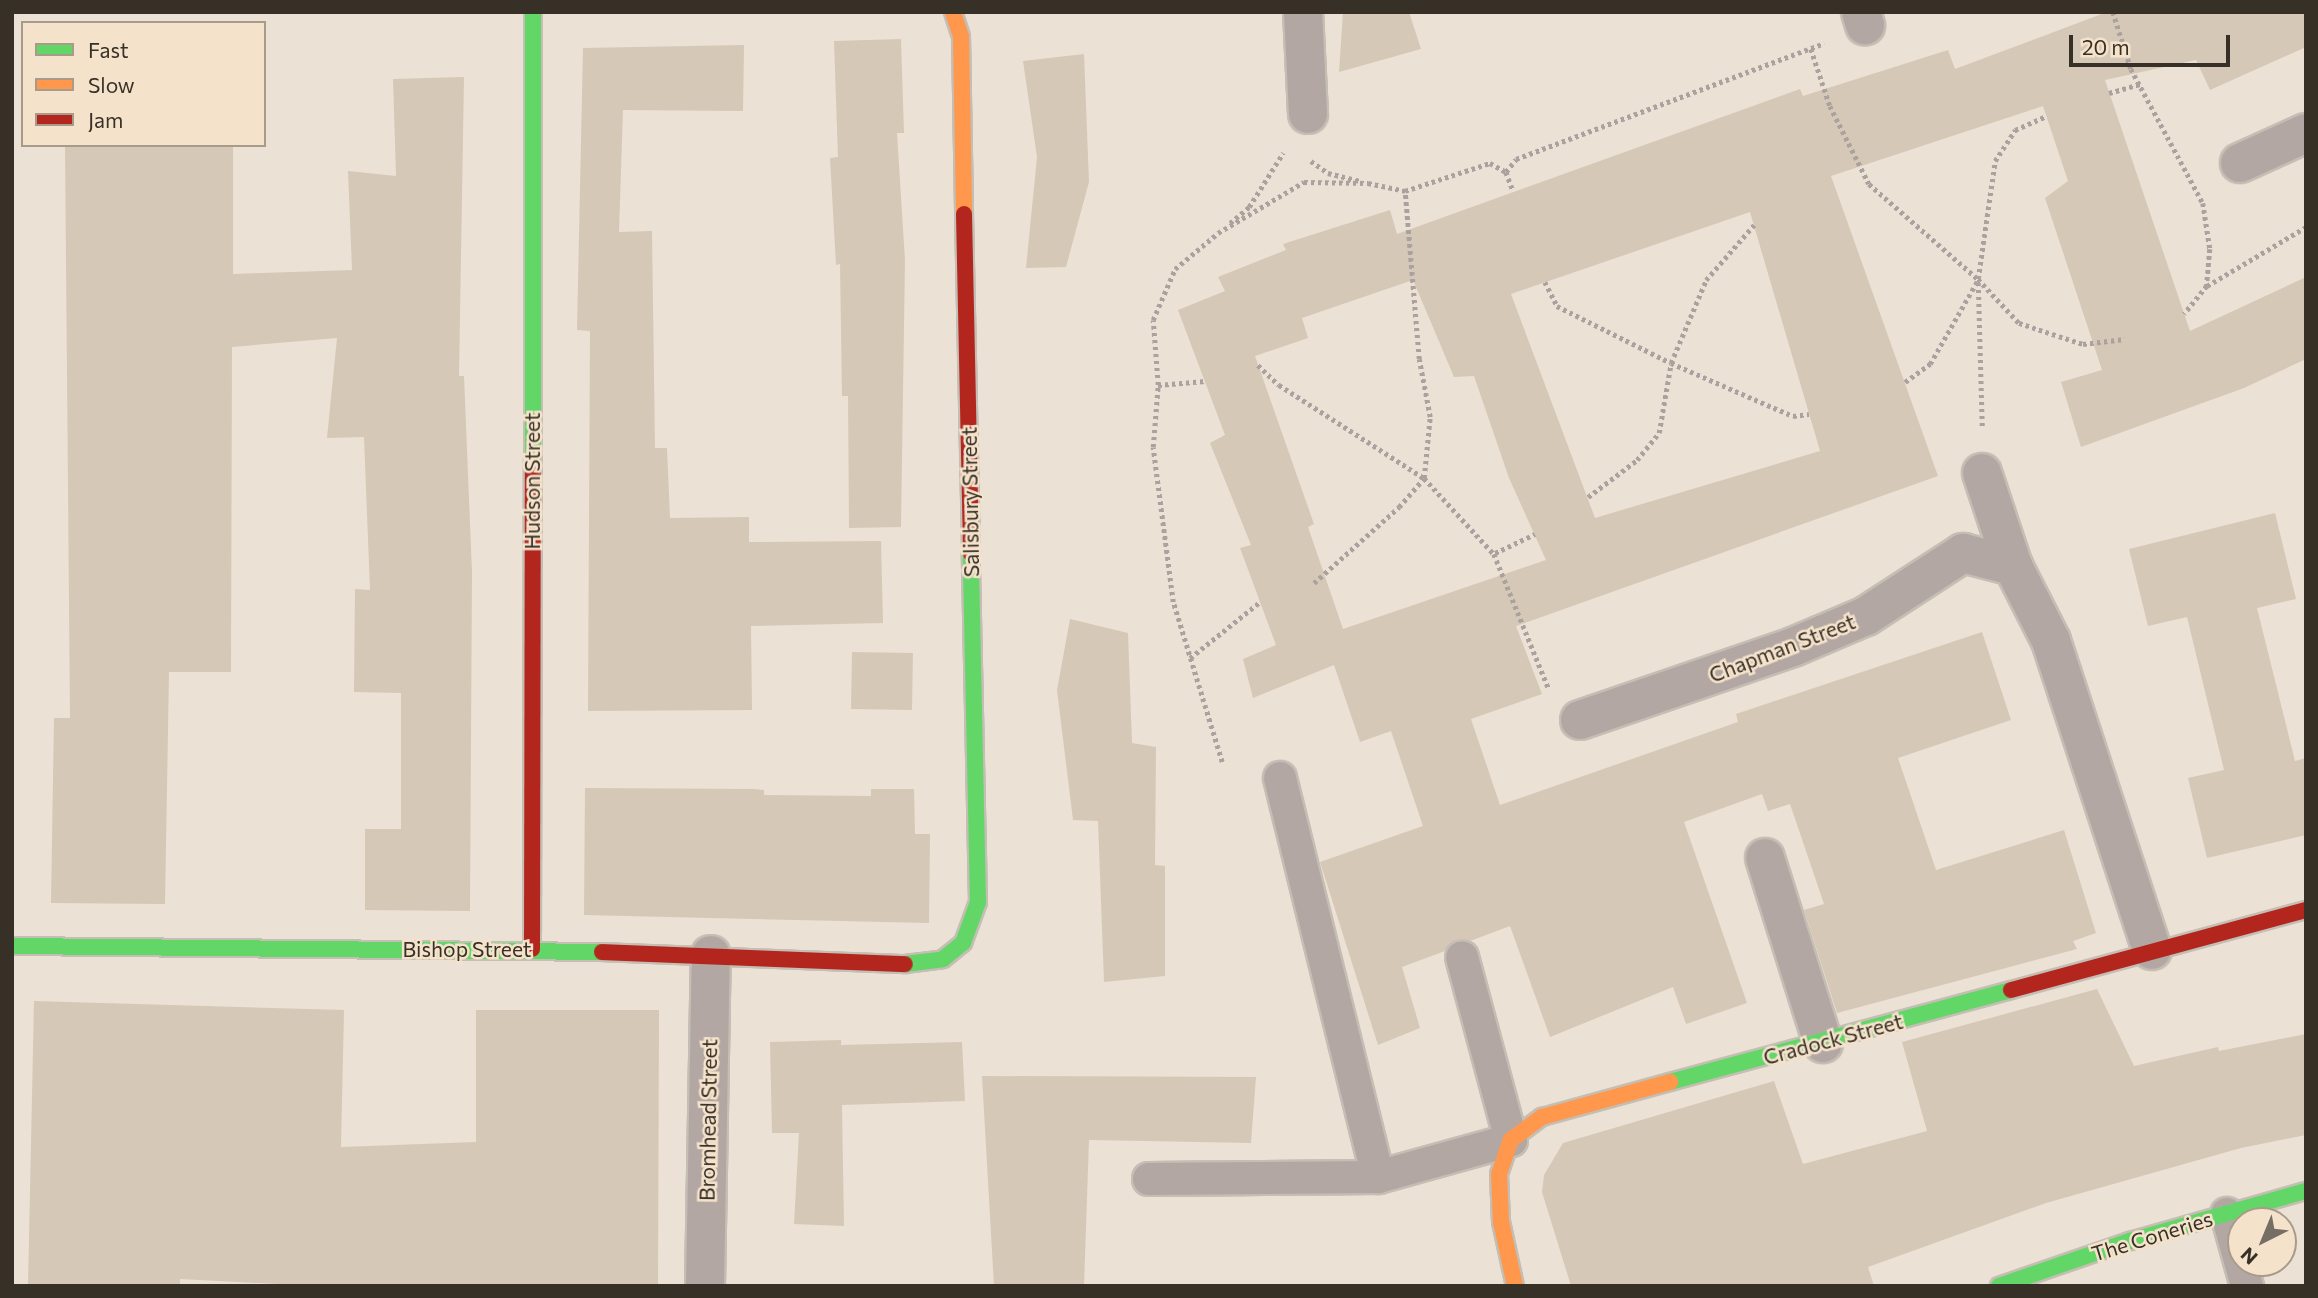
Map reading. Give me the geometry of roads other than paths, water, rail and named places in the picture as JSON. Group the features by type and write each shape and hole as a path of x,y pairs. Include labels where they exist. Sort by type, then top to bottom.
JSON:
{"street":[{"name":"Hudson Street","path":"532,949 533,12"},
{"name":"Salisbury Street","path":"922,965 943,959 963,943 978,902 961,37 953,12"},
{"path":"1303,12 1308,114"},
{"path":"2240,163 2306,133"},
{"path":"1982,473 2013,566 2050,641 2152,950"},
{"name":"Chapman Street","path":"1580,720 1793,647 1866,616 1963,553 2013,566"},
{"path":"1765,858 1823,1043"},
{"name":"Cradock Street","path":"1511,1140 1542,1117 2306,910"},
{"name":"Bishop Street","path":"12,946 532,949 922,965"},
{"name":"Bromhead Street","path":"705,1286 711,955"},
{"path":"1511,1140 1499,1174 1501,1222 1515,1286"},
{"name":"The Coneries","path":"2251,1207 2306,1191"},
{"name":"The Coneries","path":"1999,1286 2227,1214"}],"lane":[{"path":"1280,778 1378,1177"},
{"path":"1149,1179 1378,1177 1511,1140 1462,957"}]}
